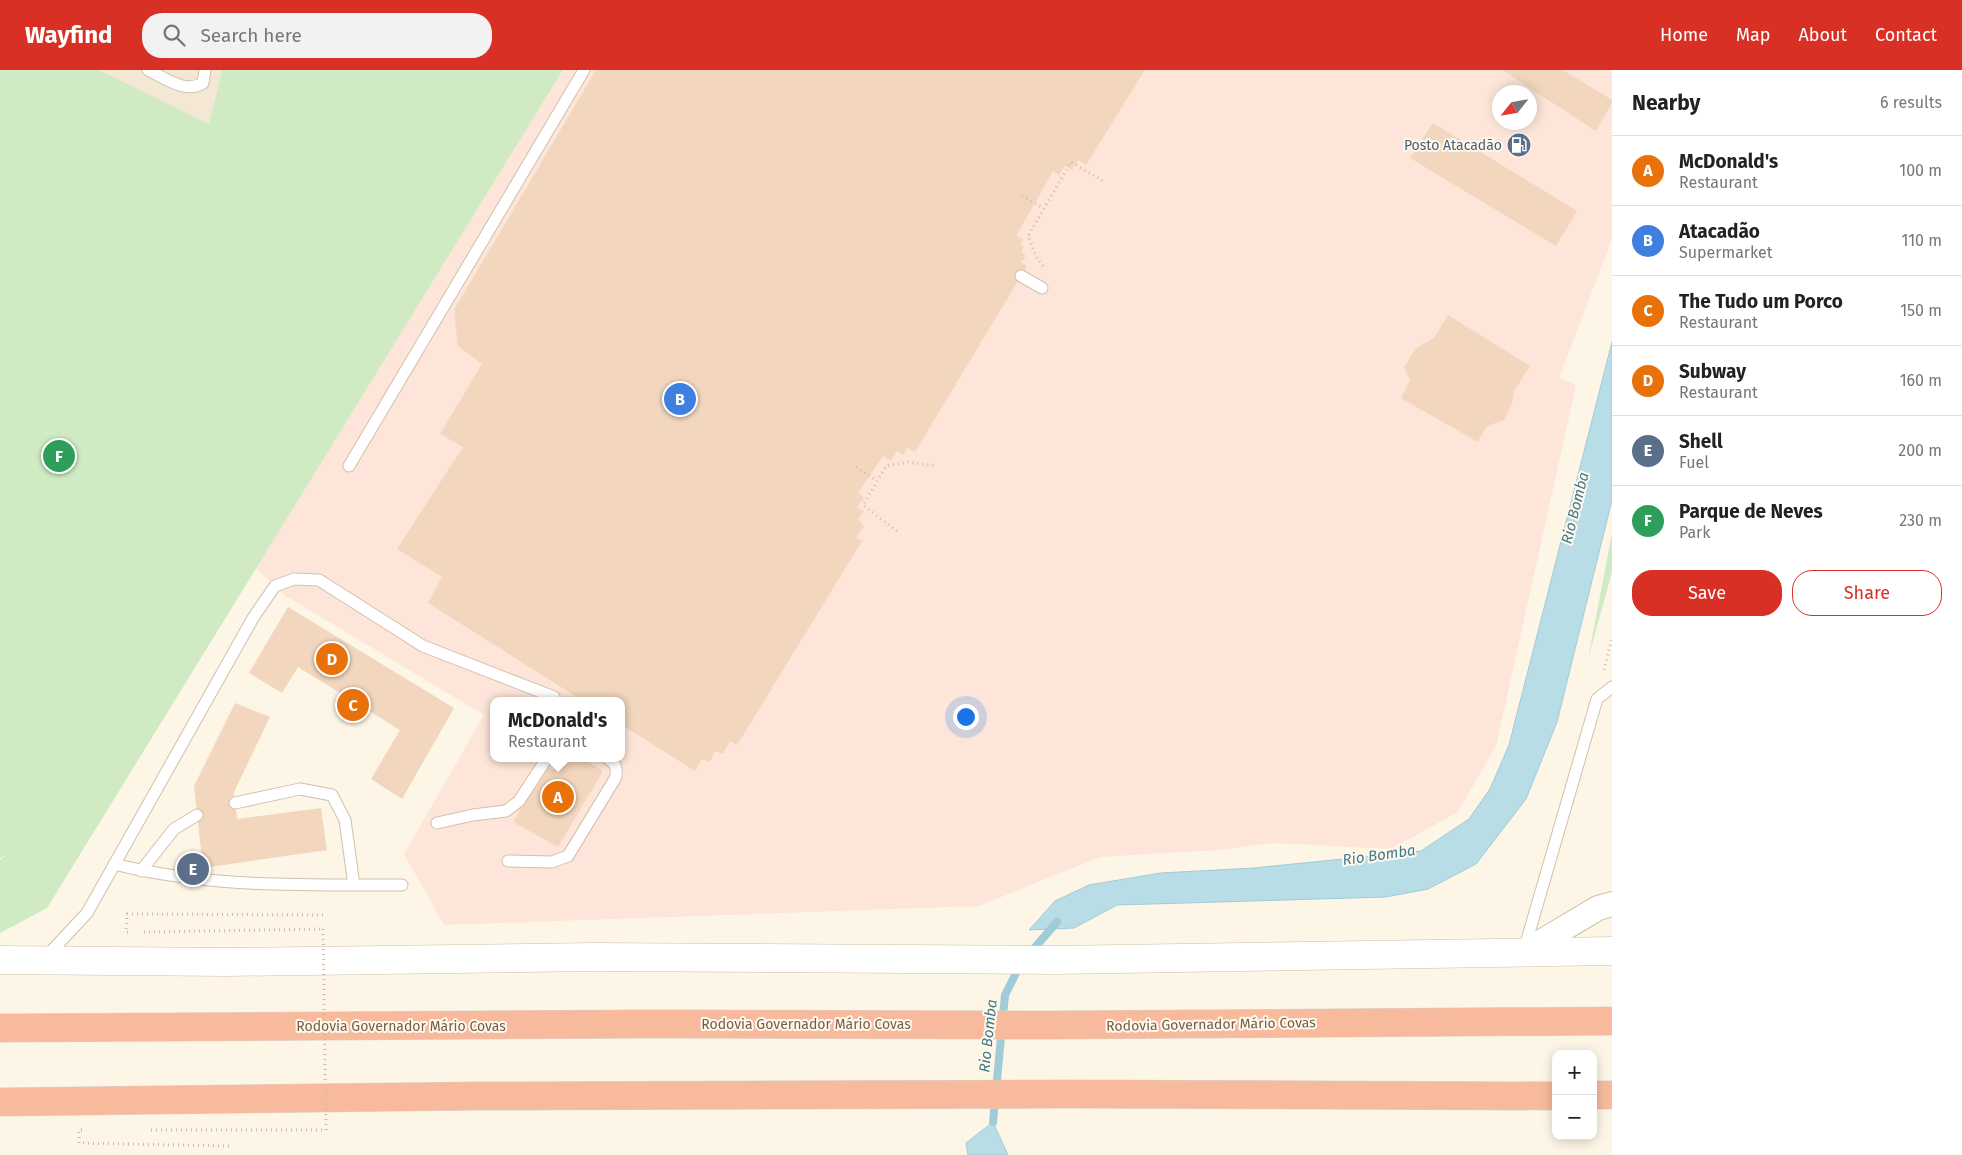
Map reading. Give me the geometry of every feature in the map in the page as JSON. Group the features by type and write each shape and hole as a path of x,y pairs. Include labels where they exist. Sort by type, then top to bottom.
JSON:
{"highway":[{"name":"Rodovia Governador Mário Covas","path":"0,1028 658,1024 1055,1026 1612,1021"},
{"path":"0,1102 480,1096 947,1096 1064,1094 1552,1096"},
{"path":"1597,1095 1612,1095"}],"main road":[{"path":"0,960 40,962 422,961 593,958 1056,960 1235,959 1612,951"}],"street":[{"path":"1524,952 1598,908 1612,904"}],"lane":[{"path":"148,70 185,87 194,88 203,83 205,70"},
{"path":"349,466 584,70"},
{"path":"1022,276 1042,288"},
{"path":"40,962 87,913 253,618 275,586 294,579 318,580 423,646 554,697"},
{"path":"1524,952 1597,699 1612,687"},
{"path":"437,823 473,815 506,811 519,801 544,762"},
{"path":"508,861 552,862 568,856 616,777 617,769 613,762"},
{"path":"235,803 300,789 332,796 345,820 354,885"},
{"path":"142,871 174,829 197,815"},
{"path":"114,864 158,875 252,884 402,885"}],"path":[{"path":"1046,268 1037,258 1028,236 1070,162 1105,182"},
{"path":"1022,196 1043,208"},
{"path":"897,530 862,505 876,480 886,466 908,462 935,466"},
{"path":"856,467 876,480"},
{"path":"148,1130 326,1130 323,929 126,932 127,914 327,915"},
{"path":"89,1130 79,1130 78,1143 229,1146"}],"shaded area":[{"path":"99,70 222,70 209,124"},
{"path":"563,70 1612,70 1612,239 1559,378 1576,385 1496,746 1458,812 1391,849 1272,843 1220,850 1100,857 979,906 444,925 404,854 484,715 284,595 256,568"}],"green space":[{"path":"0,70 99,70 209,124 222,70 563,70 47,908 0,933 0,860 6,855 0,858"},
{"path":"1612,533 1612,572 1588,659"}],"water":[{"path":"1612,342 1612,500 1557,722 1526,799 1476,864 1428,889 1386,897 1117,905 1074,928 1029,930 1055,901 1089,885 1161,873 1254,868 1421,851 1469,819 1490,789 1509,745"},
{"path":"993,1122 1008,1155 968,1155 966,1143"}],"building":[{"path":"596,70 1145,70 1086,165 1078,160 1072,170 1065,166 1059,175 1053,171 1016,236 1023,239 1020,245 1024,247 1021,252 1026,256 1021,262 1027,266 915,452 907,448 903,455 897,451 891,461 883,456 858,493 864,498 857,507 864,511 858,519 864,526 856,538 862,541 737,745 730,741 723,754 715,751 710,762 702,759 695,771 625,727 625,697 577,697 428,603 442,577 397,549 463,447 440,434 482,364 458,346 454,310"},
{"path":"1502,70 1563,70 1612,100 1612,103 1596,131 1537,93 1537,85 1525,85"},
{"path":"1433,123 1577,211 1556,246 1410,158"},
{"path":"1448,315 1530,366 1514,391 1512,403 1504,420 1487,426 1478,442 1401,398 1410,380 1404,367 1416,348 1434,338"},
{"path":"288,607 454,708 402,799 371,779 400,730 298,667 282,693 249,673"},
{"path":"235,703 270,717 234,792 237,819 321,808 327,850 203,868 194,786"},
{"path":"559,762 588,762 603,771 558,847 513,822 547,767 554,770"}],"waterway":[{"name":"Rio Bomba","path":"1030,953 1057,922"},
{"name":"Rio Bomba","path":"993,1122 1005,995 1020,965"}],"place":[{"name":"Posto Atacadão","path":"1519,145"},
{"name":"Atacadão","path":"680,399"},
{"name":"Parque de Neves","path":"59,456"},
{"name":"Subway","path":"332,659"},
{"name":"The Tudo um Porco","path":"353,705"},
{"name":"McDonald's","path":"558,797"},
{"name":"Shell","path":"193,869"}]}
